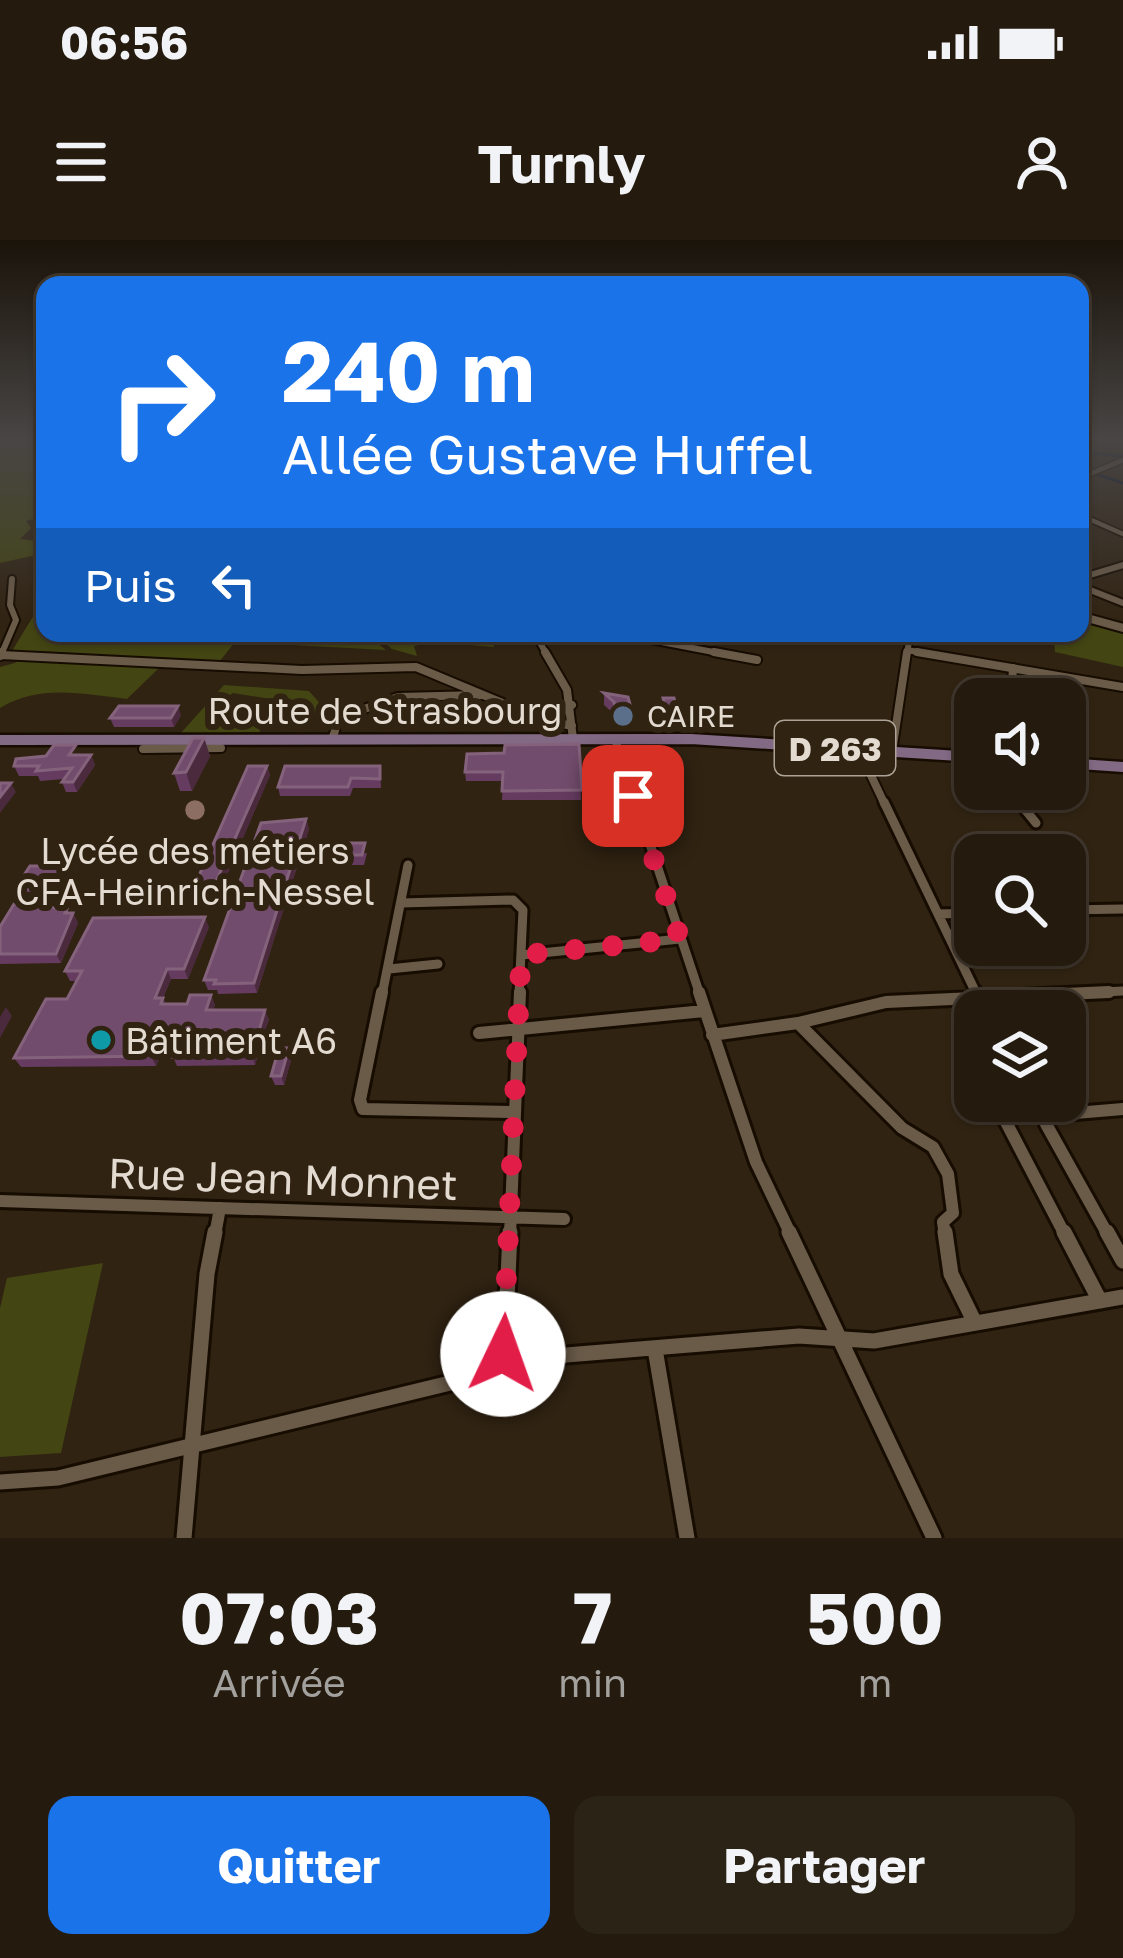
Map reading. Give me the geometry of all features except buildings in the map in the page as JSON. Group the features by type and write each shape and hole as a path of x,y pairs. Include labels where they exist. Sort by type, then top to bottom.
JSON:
{"main road":[{"name":"Route de Strasbourg","path":"4,742 548,740 573,732 615,740 695,739 954,756"},
{"path":"1086,764 1123,767"}],"street":[{"path":"1089,519 1123,534"},
{"path":"1089,578 1123,566"},
{"path":"1107,570 1123,576"},
{"path":"12,579 10,605 16,620 0,655 302,670 416,667 573,732 572,704 546,642"},
{"path":"1089,587 1123,604"},
{"path":"1089,619 1123,628"},
{"path":"663,642 758,660"},
{"path":"892,752 909,642"},
{"path":"908,650 1123,687"},
{"path":"1012,678 1013,668"},
{"path":"332,740 338,718 398,697 484,694"},
{"path":"549,721 572,704"},
{"path":"548,740 549,721"},
{"path":"615,740 756,1162 934,1538"},
{"path":"143,749 220,748"},
{"path":"859,749 974,990"},
{"path":"1026,810 1036,823"},
{"path":"408,865 360,1100 363,1109 374,1113 514,1112"},
{"path":"401,903 520,904 504,1369"},
{"path":"1086,910 1123,909"},
{"path":"938,914 954,914"},
{"path":"521,955 680,939"},
{"path":"389,969 438,964"},
{"path":"1086,993 1123,991"},
{"path":"712,1035 798,1023 860,1005 954,999"},
{"path":"479,1033 704,1011"},
{"path":"798,1023 902,1128 932,1147 948,1174 952,1213 943,1222 951,1274 975,1323"},
{"path":"1123,1108 1052,1114 1046,1124 1123,1261"},
{"path":"1006,1122 1100,1301"},
{"name":"Rue Jean Monnet","path":"0,1201 564,1219"},
{"path":"184,1538 207,1274 220,1208"},
{"path":"0,1482 58,1478 566,1355 799,1336 874,1341 1123,1297"},
{"path":"655,1349 687,1538"}],"shaded area":[{"path":"0,502 36,502 36,518 26,521 31,528 20,539 36,541 36,555 0,563"},
{"path":"36,612 36,642 235,642 212,671 160,667 127,699 46,693 0,708 0,667 23,655 12,651"},
{"path":"1089,621 1123,630 1123,667 1055,652 1054,642 1089,642"},
{"path":"235,642 376,642 386,650"},
{"path":"384,642 434,642 414,646 417,656"},
{"path":"434,642 493,642 494,647"},
{"path":"224,685 309,691 325,709 314,715 283,701 233,693 222,700 219,715 259,714 260,732 180,734"},
{"path":"103,1263 61,1453 0,1457 0,1308 7,1278"}],"place":[{"name":"CAIRE","path":"623,716"},
{"name":"Lycée des métiers CFA-Heinrich-Nessel","path":"195,810"},
{"name":"Bâtiment A6","path":"101,1040"}],"route":[{"path":"503,1354 521,955 680,939 633,796"}]}
